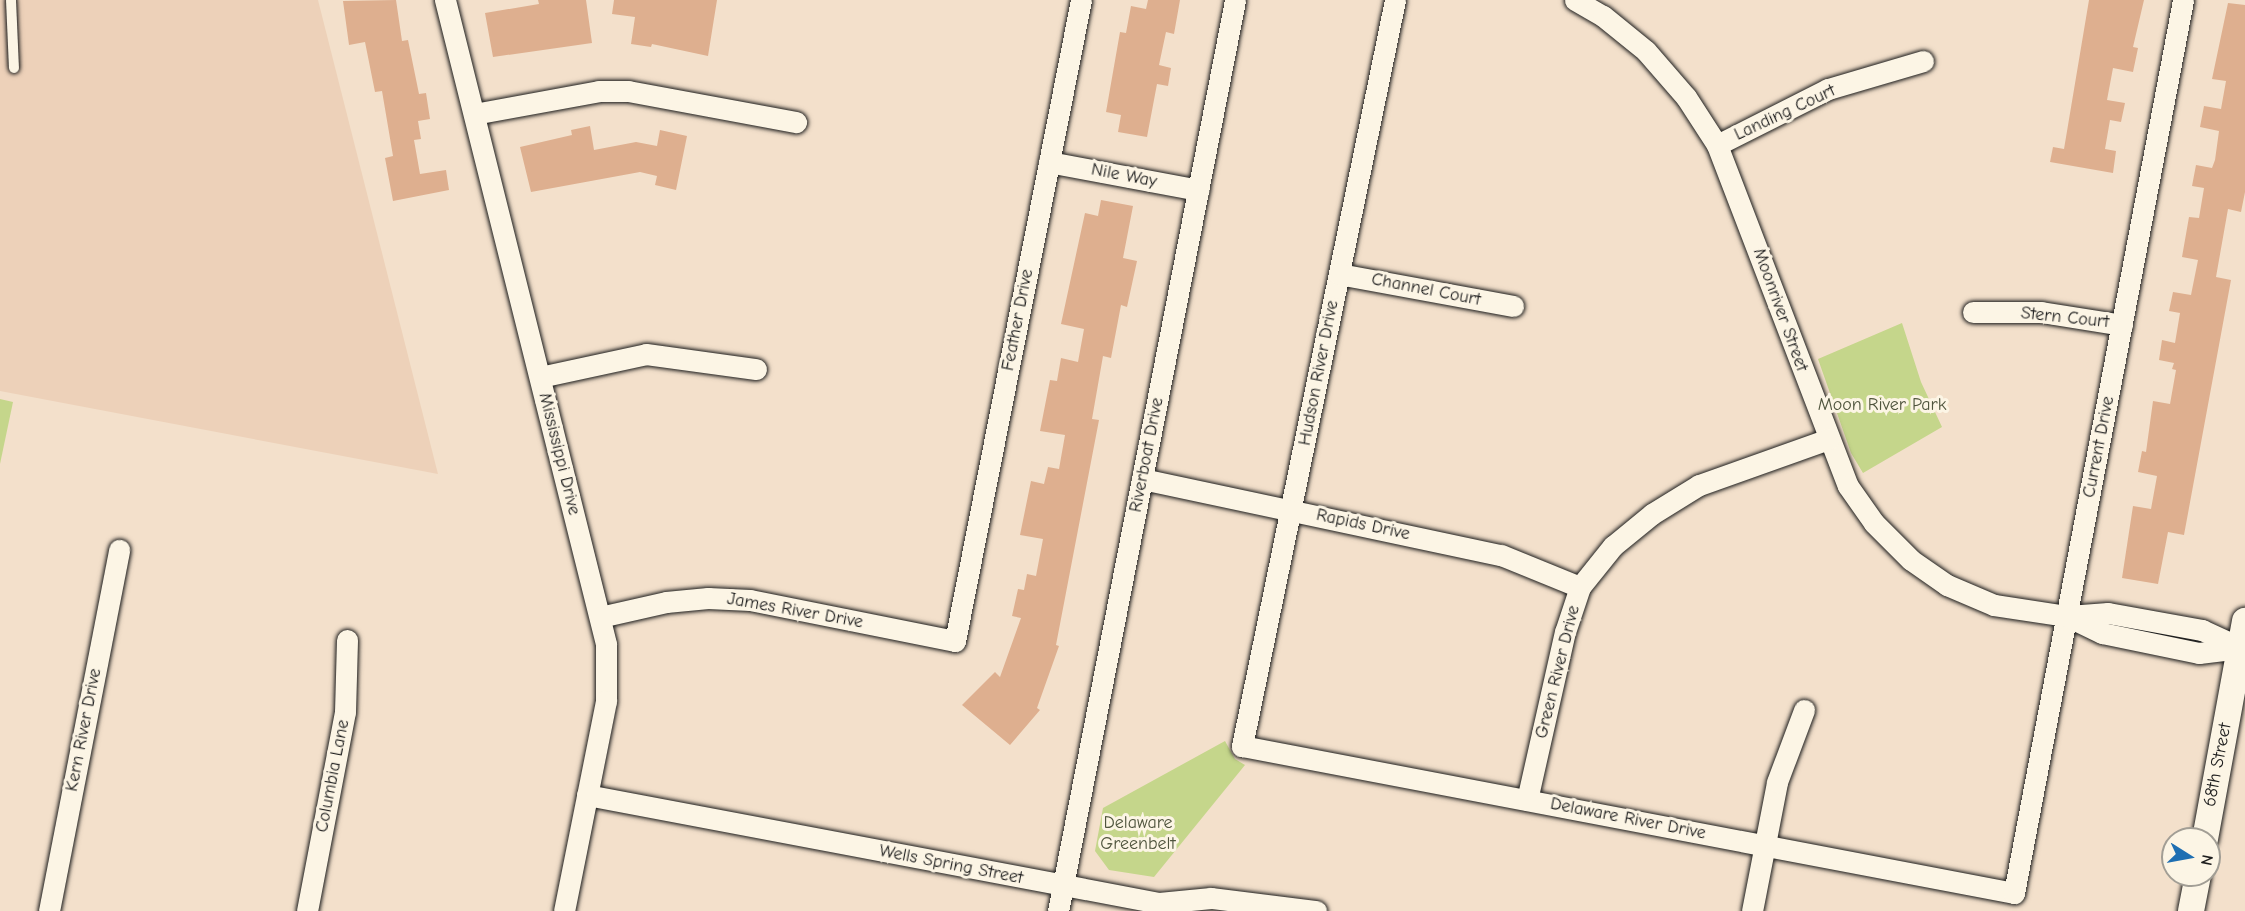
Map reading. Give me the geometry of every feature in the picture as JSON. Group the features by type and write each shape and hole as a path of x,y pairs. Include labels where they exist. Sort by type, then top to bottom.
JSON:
{"street":[{"name":"Mississippi Drive","path":"445,0 606,644 608,674 564,911"},
{"name":"Feather Drive","path":"955,641 1081,0"},
{"name":"Riverboat Drive","path":"1058,911 1235,0"},
{"name":"Hudson River Drive","path":"1242,746 1395,0"},
{"name":"Moonriver Street","path":"1575,0 1603,16 1646,51 1686,97 1717,145 1828,439 1848,486 1874,523 1911,560 1947,585 1994,605 2067,616 2102,633 2199,653 2243,648"},
{"name":"Current Drive","path":"2014,893 2183,0"},
{"name":"Landing Court","path":"1717,145 1828,89 1923,61"},
{"path":"474,114 598,91 628,92 796,122"},
{"name":"Nile Way","path":"1049,162 1198,190"},
{"name":"Channel Court","path":"1339,274 1513,306"},
{"name":"Stern Court","path":"1972,312 2041,312 2122,325"},
{"path":"540,377 646,354 756,369"},
{"name":"Green River Drive","path":"1527,800 1565,632 1580,587 1614,546 1652,514 1699,485 1828,439"},
{"name":"Rapids Drive","path":"1142,479 1501,555 1580,587"},
{"name":"Kern River Drive","path":"49,911 119,550"},
{"name":"James River Drive","path":"600,617 666,602 708,598 750,600 955,641"},
{"name":"68th Street","path":"2207,827 2243,648 2245,621"},
{"name":"Columbia Lane","path":"307,911 345,712 346,640"},
{"path":"1752,911 1777,782 1804,710"},
{"name":"Delaware River Drive","path":"1242,746 2014,893"},
{"name":"Wells Spring Street","path":"587,795 1159,903 1211,898 1314,911"},
{"path":"2191,911 2196,887"}],"lane":[{"path":"11,0 14,68"},
{"path":"0,15 12,19"}],"shaded area":[{"path":"0,0 318,0 438,474 0,391"}],"green space":[{"name":"Moon River Park","path":"1902,323 1921,382 1942,427 1863,473 1851,453 1818,359"},
{"path":"0,399 13,402 0,464"},
{"name":"Delaware Greenbelt","path":"1225,741 1235,759 1245,765 1154,877 1109,870 1095,851 1103,808"}],"building":[{"path":"396,0 402,41 408,40 419,94 426,93 430,119 418,121 421,139 414,140 420,174 446,170 449,190 393,201 385,158 393,156 382,91 375,92 365,42 349,45 343,1"},
{"path":"538,0 586,0 592,43 493,57 485,13 539,4"},
{"path":"614,0 717,0 708,56 652,44 651,47 631,44 635,17 612,14"},
{"path":"1148,0 1180,0 1174,34 1166,32 1159,65 1171,68 1168,86 1157,84 1147,137 1118,132 1121,115 1106,112 1120,32 1126,33 1131,6 1146,9"},
{"path":"2089,0 2144,0 2133,47 2138,48 2133,72 2113,68 2107,100 2125,103 2121,122 2110,120 2105,149 2116,151 2113,173 2050,162 2053,147 2064,149"},
{"path":"2228,3 2245,5 2245,192 2241,212 2228,209 2216,277 2231,280 2184,535 2168,532 2158,584 2122,578 2133,506 2151,509 2157,476 2138,472 2142,451 2146,452 2153,401 2170,404 2176,370 2172,369 2174,363 2159,360 2162,340 2175,343 2180,313 2169,311 2173,292 2191,295 2198,260 2182,257 2189,217 2199,218 2204,188 2192,186 2196,165 2212,168 2215,160 2219,131 2200,127 2204,106 2221,109 2226,81 2212,79"},
{"path":"590,126 594,150 636,142 657,146 660,130 687,136 676,190 655,185 657,176 640,172 531,192 520,147 572,135 571,130"},
{"path":"1101,200 1133,206 1123,258 1137,261 1127,307 1121,305 1111,358 1103,356 1092,419 1099,420 1056,645 1059,646 1037,708 1040,710 1010,745 962,705 995,672 1000,677 1021,618 1012,616 1018,589 1024,590 1027,574 1036,576 1043,539 1020,535 1031,481 1044,484 1048,467 1059,469 1065,435 1040,431 1050,380 1057,381 1061,358 1078,362 1084,329 1061,324 1085,213 1098,216"}]}
